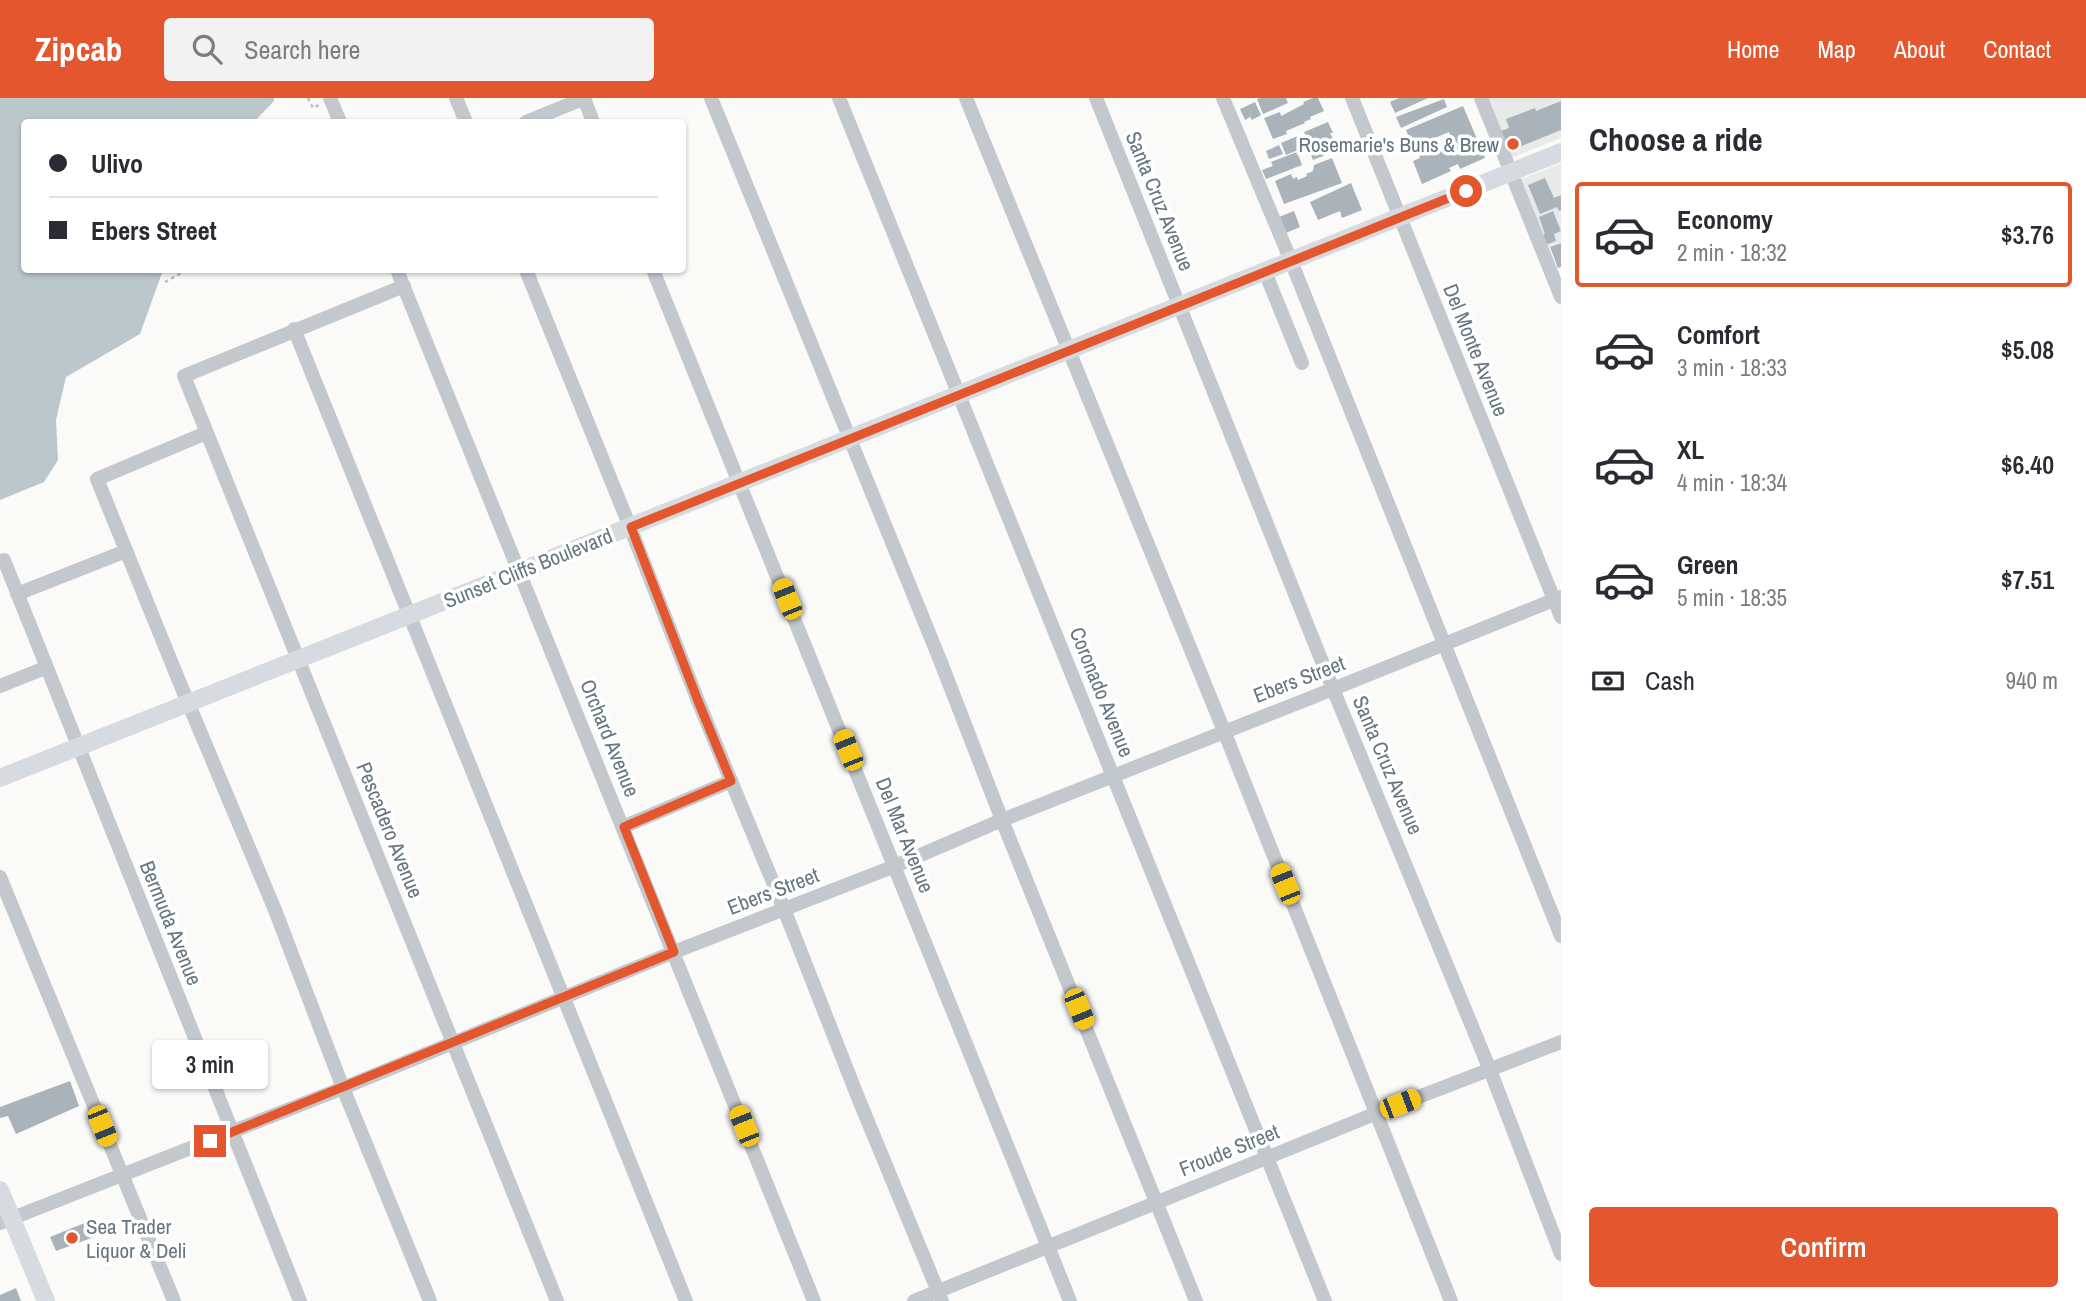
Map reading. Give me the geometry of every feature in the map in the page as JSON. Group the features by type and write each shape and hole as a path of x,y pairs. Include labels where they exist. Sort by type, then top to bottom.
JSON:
{"main road":[{"name":"Sunset Cliffs Boulevard","path":"0,778 739,484 1561,152"},
{"path":"0,1190 6,1221 46,1301"}],"street":[{"path":"330,98 339,119"},
{"path":"456,98 465,119"},
{"path":"533,119 584,98 592,119"},
{"path":"712,98 1196,1301"},
{"name":"Coronado Avenue","path":"839,98 1325,1301"},
{"path":"966,98 1224,731 1451,1301"},
{"name":"Santa Cruz Avenue","path":"1096,98 1333,689 1490,1070 1561,1254"},
{"path":"1223,98 1561,936"},
{"name":"Del Monte Avenue","path":"1352,98 1557,598 1561,617"},
{"path":"1480,98 1561,297"},
{"path":"1265,272 1302,363"},
{"name":"Orchard Avenue","path":"398,273 814,1301"},
{"path":"527,273 940,1296"},
{"name":"Del Mar Avenue","path":"654,273 1070,1301"},
{"path":"404,286 294,329 685,1301"},
{"name":"Pescadero Avenue","path":"294,329 184,376 557,1301"},
{"path":"206,433 97,478 275,910 430,1301"},
{"path":"17,594 126,551"},
{"name":"Bermuda Avenue","path":"4,560 300,1301"},
{"name":"Ebers Street","path":"6,1221 344,1088 674,952 895,866 1002,820 1557,598"},
{"path":"0,686 45,668"},
{"path":"624,827 731,781"},
{"path":"0,877 173,1301"},
{"name":"Froude Street","path":"914,1301 940,1296 1157,1202 1561,1042"}],"path":[{"path":"308,98 311,103"},
{"path":"165,282 182,273"}],"shaded area":[{"path":"0,98 274,98 257,119 21,119 21,273 162,273 140,334 66,377 56,420 58,460 44,482 0,500"},
{"path":"1487,98 1561,98 1561,138 1511,158"},
{"path":"1561,163 1561,242 1544,249 1517,181"}],"building":[{"path":"1286,98 1288,103 1263,114 1257,99"},
{"path":"1313,98 1318,98 1324,111 1286,131 1287,134 1273,139 1264,118 1280,112 1281,116"},
{"path":"1399,98 1428,98 1395,113 1390,102"},
{"path":"1444,99 1447,107 1401,128 1396,117"},
{"path":"1561,101 1561,130 1509,151 1501,131 1509,128 1506,119"},
{"path":"1255,102 1261,115 1245,120 1240,109"},
{"path":"1463,106 1485,158 1460,169 1458,164 1449,168 1451,171 1422,184 1413,161 1443,146 1447,155 1456,151 1449,132 1413,147 1406,130"},
{"path":"1328,122 1333,133 1330,133 1339,150 1313,160 1304,132"},
{"path":"1300,135 1305,147 1286,155 1281,143"},
{"path":"1279,145 1283,154 1269,159 1266,151"},
{"path":"1297,152 1302,165 1266,179 1262,170 1273,166 1271,162"},
{"path":"1332,158 1342,183 1284,204 1275,181 1291,174 1293,179 1297,177 1298,180 1313,171 1314,165"},
{"path":"1545,178 1554,198 1561,195 1561,210 1557,207 1540,214 1528,185"},
{"path":"1351,183 1362,210 1342,218 1340,211 1318,220 1310,202"},
{"path":"1294,211 1300,227 1286,233 1279,217"},
{"path":"1553,211 1561,231 1554,234 1556,241 1545,245 1541,236 1545,234 1539,217"},
{"path":"1561,243 1561,267 1558,268 1550,247"},
{"path":"70,1081 79,1106 16,1134 8,1116 0,1118 0,1107"},
{"path":"87,1222 94,1237 56,1251 50,1237"},
{"path":"16,1288 21,1301 0,1301 0,1295"}],"place":[{"name":"Rosemarie's Buns & Brew","path":"1513,144"},
{"name":"Sea Trader Liquor & Deli","path":"72,1238"}],"route":[{"path":"210,1141 674,952 624,827 731,781 631,527 1466,191"}]}
